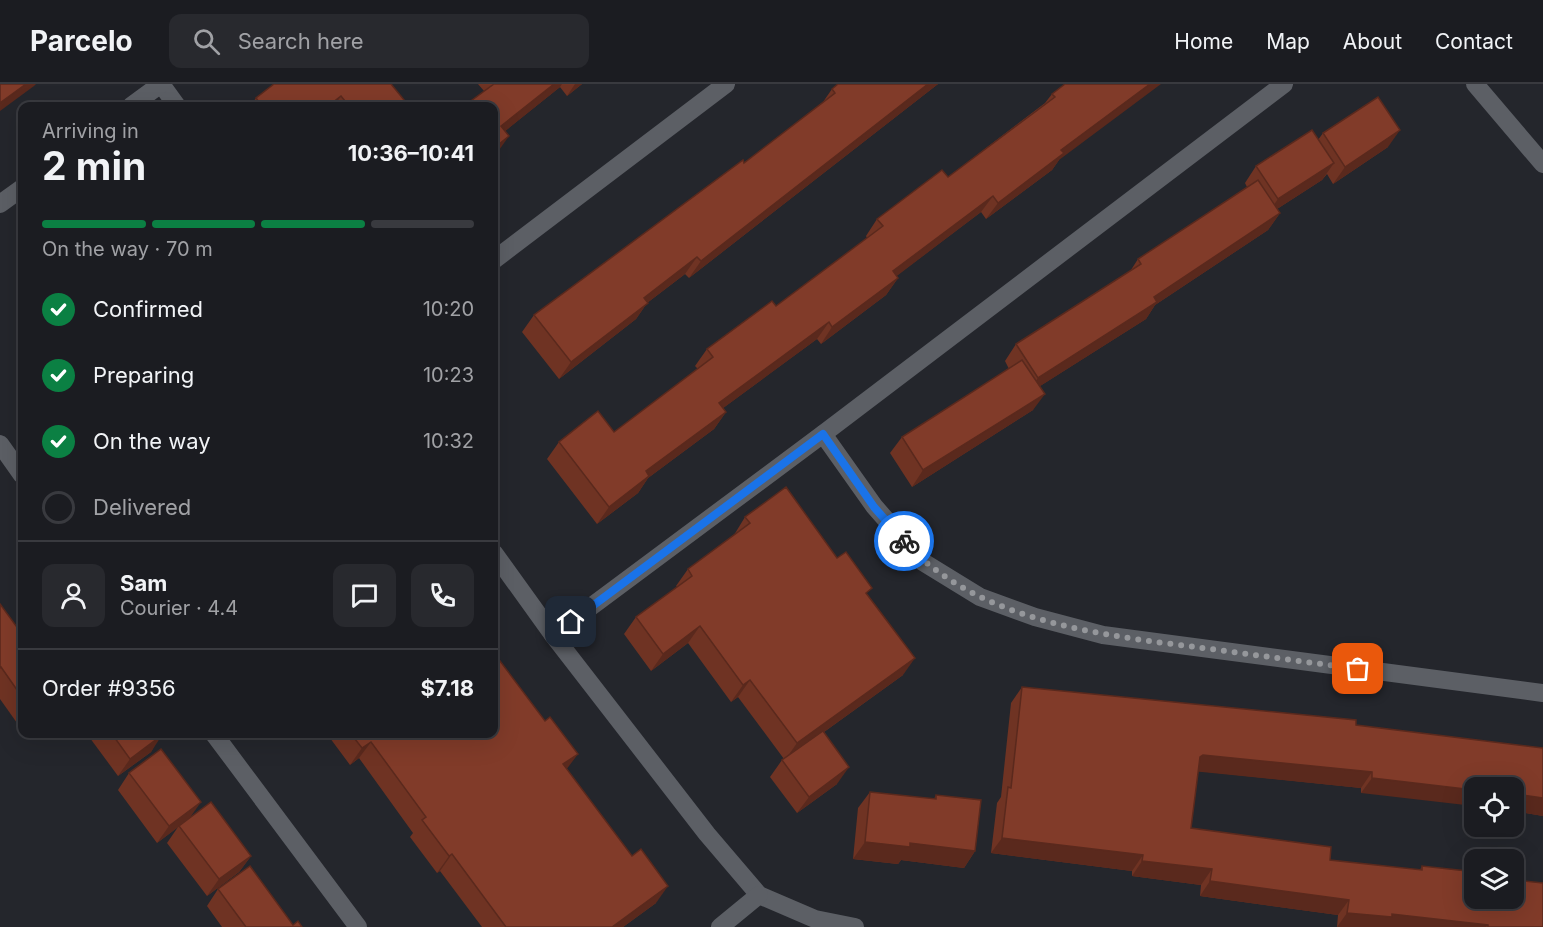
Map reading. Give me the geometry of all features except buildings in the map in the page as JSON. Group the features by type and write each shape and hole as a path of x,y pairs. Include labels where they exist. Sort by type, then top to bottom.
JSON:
{"street":[{"path":"136,102 161,84 174,102"},
{"path":"498,257 726,84"},
{"path":"552,635 823,434 1284,84"},
{"path":"1475,84 1543,164"},
{"path":"0,204 18,191"},
{"path":"823,434 874,507 923,562 991,601 1103,635 1543,693"},
{"path":"0,444 18,469"},
{"path":"498,559 552,635 707,834 759,895 815,919 855,927"},
{"path":"217,738 358,927"},
{"path":"720,927 759,895"}],"way so far":[{"path":"904,541 923,562 981,597 1035,616 1103,635 1358,669"}],"route":[{"path":"571,622 823,434 874,507 904,541"}]}
